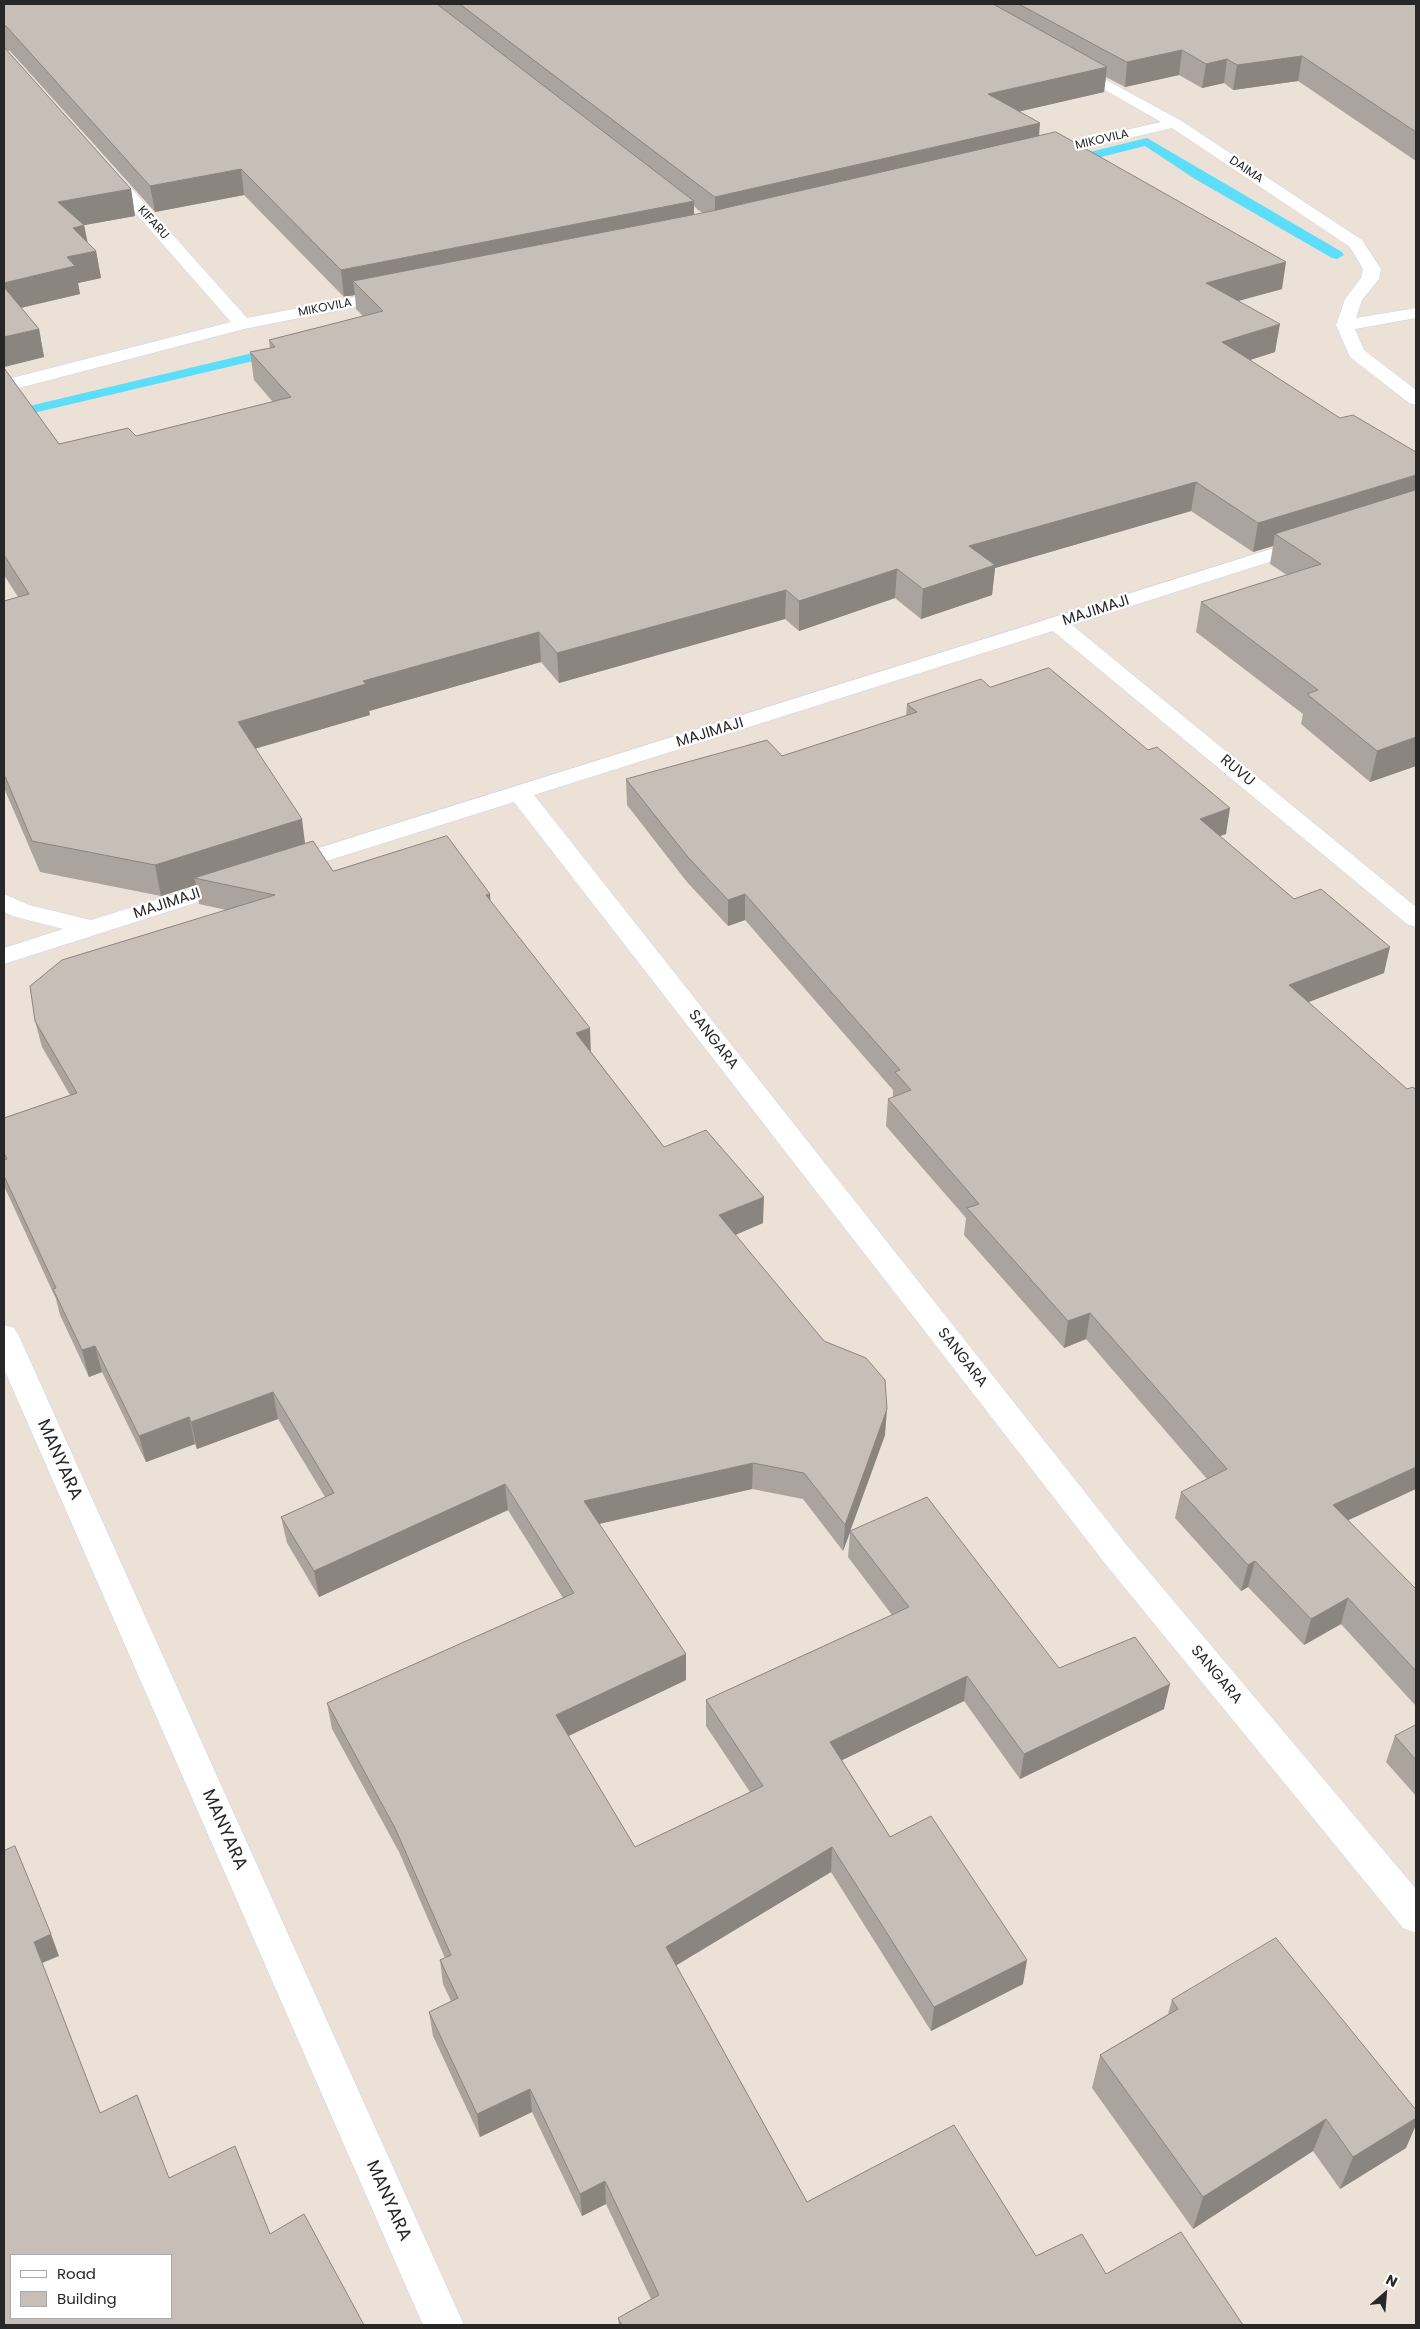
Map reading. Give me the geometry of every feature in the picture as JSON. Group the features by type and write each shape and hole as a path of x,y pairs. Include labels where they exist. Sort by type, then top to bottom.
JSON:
{"street":[{"name":"DAIMA","path":"1056,57 1175,123 1356,244 1372,269 1370,279 1354,299 1345,325"},
{"name":"MIKOVILA","path":"1030,157 1175,123"},
{"name":"KIFARU","path":"97,160 243,324"},
{"name":"MIKOVILA","path":"4,386 243,324 409,291"},
{"path":"1416,313 1345,325 1356,353 1416,399"},
{"name":"MAJIMAJI","path":"4,956 1322,539"},
{"name":"RUVU","path":"1058,624 1416,919"},
{"name":"SANGARA","path":"519,792 1118,1558 1416,1916"},
{"path":"4,902 21,911 94,928"},
{"name":"MANYARA","path":"4,1336 444,2325"}],"building":[{"path":"4,4 437,4 694,201 341,270 241,169 150,186 4,26"},
{"path":"460,4 993,4 1107,67 988,94 1040,123 715,197"},
{"path":"1019,4 1416,4 1416,132 1302,56 1237,65 1227,59 1206,64 1182,50 1127,62"},
{"path":"4,47 131,189 58,202 84,225 73,228 96,251 67,257 75,266 4,283"},
{"path":"1056,132 1286,262 1206,283 1280,324 1222,342 1340,418 1353,415 1416,452 1416,475 1258,523 1196,482 969,546 995,565 923,589 897,569 799,601 786,590 557,653 539,632 363,681 366,684 238,722 302,819 155,865 32,841 4,774 4,601 29,594 4,555 4,368 59,444 128,428 136,436 291,397 250,352 275,347 269,340 383,311 353,281 712,211"},
{"path":"4,287 39,329 4,337"},
{"path":"1416,490 1416,737 1377,751 1307,694 1318,690 1201,602 1321,564 1275,534"},
{"path":"1049,668 1148,750 1157,747 1230,808 1200,819 1294,899 1321,889 1390,947 1289,985 1407,1089 1413,1087 1416,1090 1416,1467 1333,1505 1416,1589 1416,1671 1348,1598 1311,1619 1255,1561 1248,1565 1181,1492 1227,1469 1090,1313 1068,1321 967,1208 979,1204 888,1099 911,1090 895,1072 900,1070 745,894 728,900 687,856 626,779 767,740 782,756 917,712 907,704 981,679 990,687"},
{"path":"447,836 490,894 486,895 590,1028 576,1033 664,1147 706,1130 764,1197 719,1215 824,1341 866,1358 885,1380 887,1409 845,1525 804,1473 753,1463 584,1501 686,1654 556,1715 635,1847 763,1786 706,1700 909,1607 850,1531 927,1497 1059,1668 1135,1637 1170,1684 1024,1754 967,1676 830,1742 890,1837 931,1816 1027,1960 934,2007 832,1847 666,1947 807,2202 954,2125 1036,2256 1082,2234 1106,2274 1181,2232 1243,2325 622,2325 618,2318 659,2295 605,2181 580,2194 530,2089 477,2114 429,2012 458,1998 440,1960 451,1955 395,1828 327,1703 574,1593 505,1484 314,1571 281,1517 334,1493 273,1392 191,1422 189,1417 139,1436 95,1346 82,1350 53,1289 56,1288 4,1176 4,1160 7,1159 4,1153 4,1118 77,1093 35,1021 30,986 62,960 275,895 194,878 313,841 333,871"},
{"path":"1416,1725 1416,1760 1395,1736"},
{"path":"15,1846 51,1934 34,1942 100,2113 137,2095 169,2178 235,2146 270,2234 304,2214 364,2325 4,2325 4,1851"},
{"path":"1276,1938 1416,2110 1416,2118 1353,2157 1326,2119 1203,2197 1100,2055 1178,2009 1172,2000"}],"waterway":[{"path":"1069,161 1147,142 1199,176 1337,255"},
{"path":"4,416 278,351"}]}
